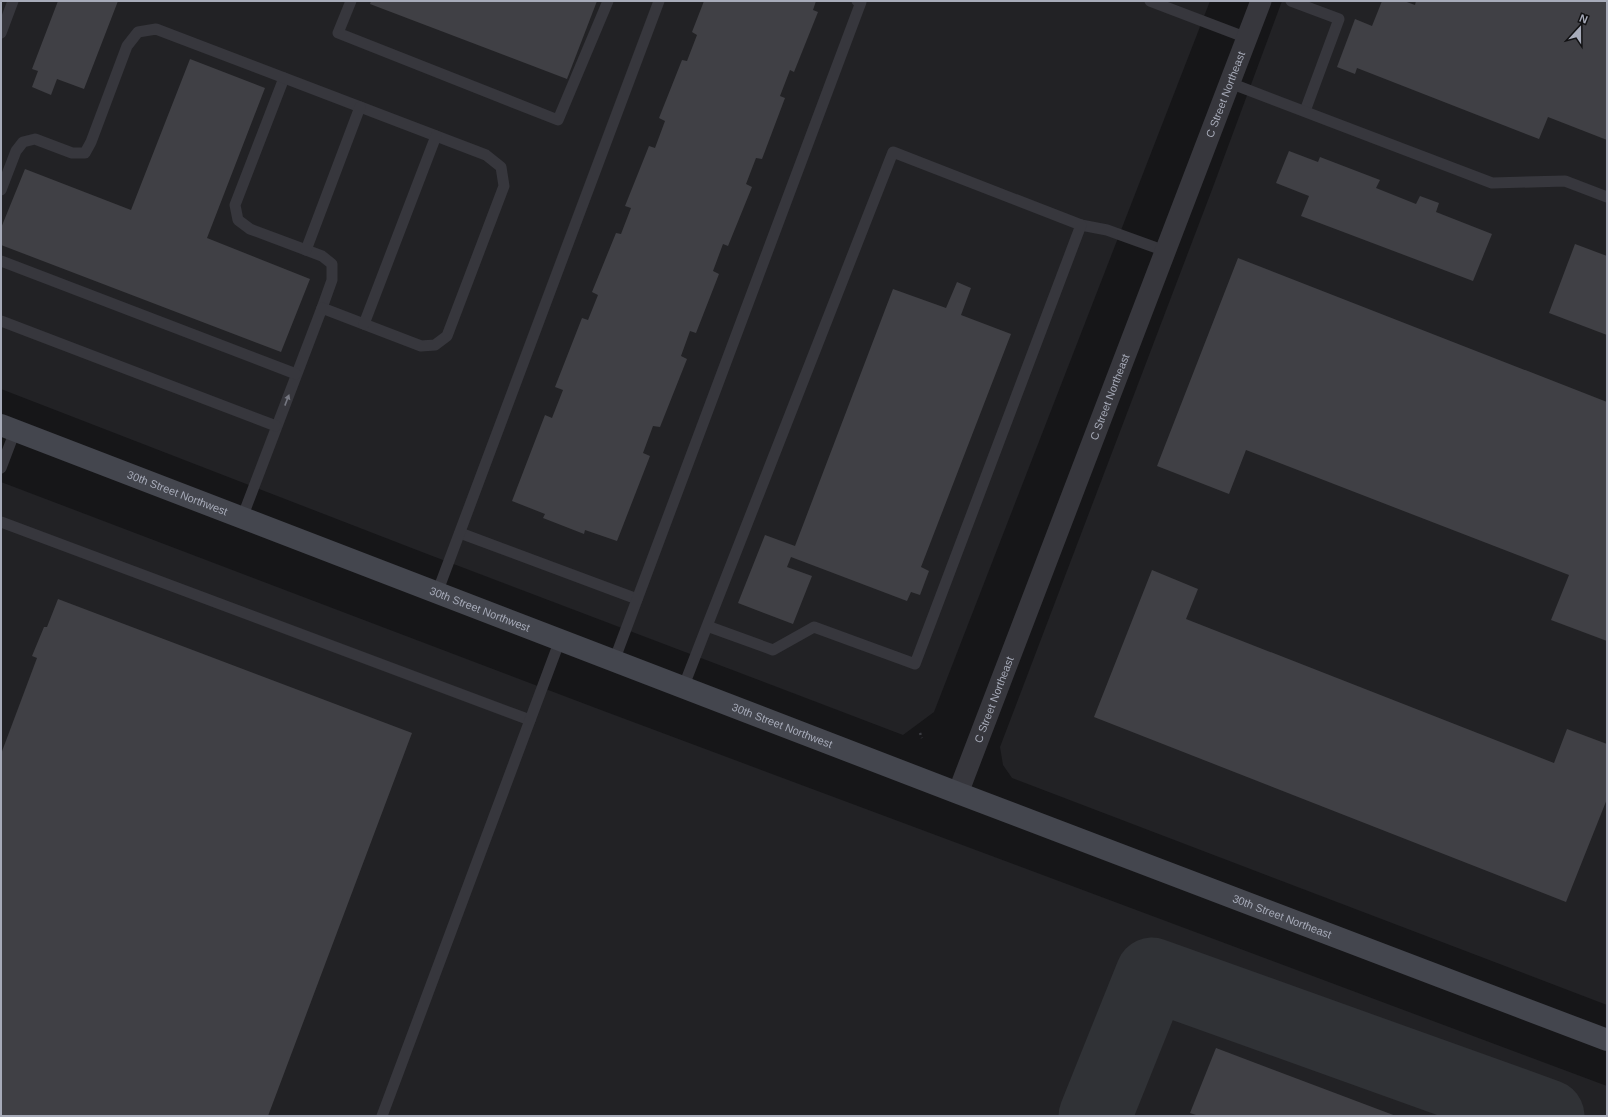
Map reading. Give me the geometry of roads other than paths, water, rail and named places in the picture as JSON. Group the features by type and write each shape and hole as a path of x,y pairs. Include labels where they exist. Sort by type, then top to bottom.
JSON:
{"street":[{"name":"C Street Northeast","path":"958,793 1261,1"},
{"name":"30th Street Northwest","path":"8,428 958,793"},
{"name":"30th Street Northeast","path":"958,793 1607,1040"}],"lane":[{"path":"1,33 13,1"},
{"path":"352,1 338,34 558,120 608,1"},
{"path":"437,593 659,1"},
{"path":"614,661 861,2 857,1"},
{"path":"1150,1 1247,38"},
{"path":"1291,1 1339,19 1305,111"},
{"path":"1,190 16,151 22,142 35,140 72,154 85,153 91,142 127,46 138,32 156,29 486,155 501,167 504,186 447,336 435,345 421,346 322,308"},
{"path":"242,518 332,280 332,264 322,256 250,229 238,220 236,213 236,205 284,78"},
{"path":"1230,83 1492,183 1565,181 1607,197"},
{"path":"306,250 360,107"},
{"path":"364,324 436,136"},
{"path":"683,688 706,626 893,152 1081,225 1107,230 1165,251"},
{"path":"706,626 773,650 814,626 915,664 1081,225"},
{"path":"1,261 296,374"},
{"path":"1,321 276,426"},
{"path":"1,468 8,428"},
{"path":"1,522 530,720"},
{"path":"460,533 637,599"},
{"path":"382,1116 560,640"}]}
